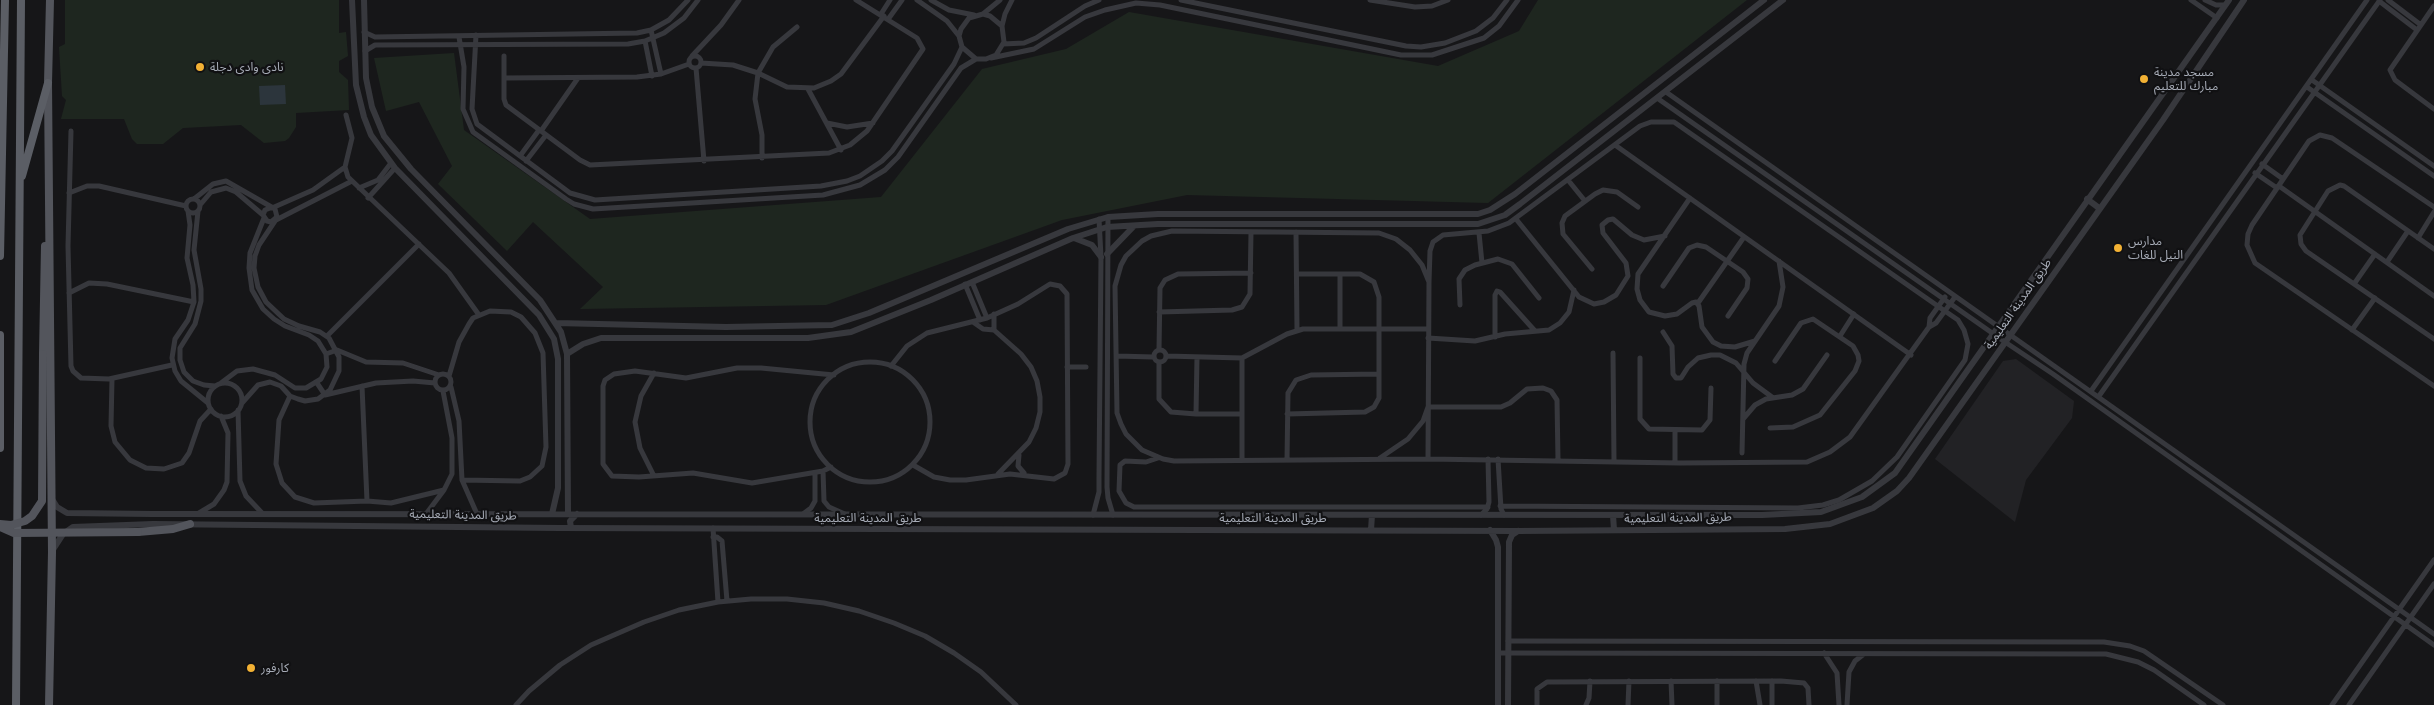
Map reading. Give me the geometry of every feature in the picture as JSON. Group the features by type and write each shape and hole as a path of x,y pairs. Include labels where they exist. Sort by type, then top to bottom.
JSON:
{"highway":[{"path":"0,256 5,0"},
{"path":"16,705 21,0"},
{"path":"19,188 48,83"},
{"path":"0,335 0,448"}],"main road":[{"path":"49,705 52,552 48,83 50,0"},
{"path":"0,526 25,521 32,516 42,501 44,257 49,230"},
{"path":"0,526 14,533 138,532 177,528 190,524"}],"street":[{"path":"352,0 354,65 358,98 368,129 393,165 539,315 550,331 557,350 558,492 548,521 541,528"},
{"path":"364,0 364,51 367,83 372,107 381,130 400,157 540,300 556,323 567,354 568,514"},
{"path":"364,32 375,36 459,37 637,33 651,30 670,20 688,0"},
{"path":"364,51 375,45 628,44 654,38 675,26 698,0"},
{"path":"689,64 692,56 721,25 739,0"},
{"path":"504,56 504,99 506,105 580,160 594,166 818,155 840,150 859,139 873,122 923,49 919,40 884,16 856,0"},
{"path":"884,16 890,0"},
{"path":"704,161 696,68 701,63 733,65 758,73 787,87 808,89 826,84 842,74 884,16 902,0"},
{"path":"917,0 947,21 959,36 962,47 976,59"},
{"path":"931,0 949,10 990,16 1002,26"},
{"path":"982,14 1000,0"},
{"path":"992,58 1003,44 1004,34 1002,26 1005,14 1012,0"},
{"path":"1003,44 1024,43 1036,38 1085,6 1099,0"},
{"path":"1181,0 1406,46 1422,47 1445,43 1476,31 1493,18 1507,0"},
{"path":"1370,0 1415,7 1432,6 1448,0"},
{"path":"459,37 464,67 464,109 473,132 566,199 574,204 593,209 823,195 860,185 885,170 898,157 961,68 976,59 992,58 1034,49 1085,17 1105,10 1136,3 1160,2 1402,55 1416,56 1440,53 1478,41 1499,26 1518,0"},
{"path":"556,323 726,328 832,325 869,313 1051,236 1108,217 1158,214 1462,215 1490,210 1515,194 1764,0"},
{"path":"567,354 582,344 601,338 831,336 874,324 1073,238 1108,227 1134,225 1303,224 1444,226 1478,224 1494,220 1520,204 1783,0"},
{"path":"2191,0 2217,18"},
{"path":"2205,0 2216,5 2227,2"},
{"name":"طريق المدينة التعليمية","path":"52,552 63,534 73,527 153,524 541,528 1614,530 1808,528 1841,521 1873,508 1897,490 1909,478 2163,120 2244,0"},
{"path":"2091,391 2367,0"},
{"path":"2388,0 2419,27"},
{"path":"2099,396 2379,1 2419,27"},
{"name":"طريق المدينة التعليمية","path":"51,496 57,507 67,513 153,514 1613,515 1808,514 1834,509 1862,498 1895,473 2227,2"},
{"path":"2434,6 2391,66 2391,75 2395,80 2434,109"},
{"path":"959,36 964,23 974,15"},
{"path":"762,158 762,135 755,99 758,73 773,47 797,27"},
{"path":"651,30 661,74"},
{"path":"476,36 472,93 473,117 483,130 570,193 595,200 821,186 847,181 872,169 892,152 954,64 962,47"},
{"path":"644,41 652,76"},
{"path":"692,56 699,57 701,63"},
{"path":"504,78 652,76 689,64 696,68"},
{"path":"526,161 542,132 578,78"},
{"path":"2312,80 2434,166"},
{"path":"2307,87 2434,176"},
{"path":"808,89 840,150"},
{"path":"1648,91 1992,334 2053,374 2434,645"},
{"path":"1666,92 2434,634"},
{"path":"2151,112 2163,120"},
{"path":"346,115 352,138 345,167 352,181 449,273 479,315"},
{"path":"1428,459 1430,248 1435,240 1443,236 1479,233 1502,226 1516,219 1647,123 1662,120 1674,122 1958,320 1964,330 1968,344 1965,360 1891,463 1866,486 1846,497 1823,505 1798,508 1500,506"},
{"path":"827,123 853,127 873,122"},
{"path":"71,131 69,360 73,371 82,378 112,379 172,365"},
{"path":"520,156 542,132"},
{"path":"2434,207 2326,135 2314,137 2309,141 2250,230 2247,244 2250,254 2256,263 2434,386"},
{"path":"1615,145 1911,355"},
{"path":"368,198 400,157"},
{"path":"2262,164 2283,179"},
{"path":"359,188 376,181 393,165"},
{"path":"345,167 313,190 266,210 250,254 249,276 255,297 263,309 292,323 327,336 337,350 360,361 403,364 439,375 449,376"},
{"path":"2256,173 2315,211 2434,296"},
{"path":"1568,180 1585,201"},
{"path":"112,379 111,426 115,442 130,460 146,468 164,469 182,462 189,453 200,421 210,406 210,392 215,386 237,372 253,369 275,375 295,388 306,388 317,384 327,367 326,354 314,338 284,326 262,295 255,279 254,268 259,246 278,214 233,183 226,181 213,184 188,202 187,208 190,225 187,249 194,302 188,320 176,339 172,352 172,365 181,381 210,406 221,416 228,433 227,482 220,498 199,513"},
{"path":"70,192 87,186 99,186 187,208 193,213 211,192 226,188 236,192 264,216 267,221 275,220 352,181"},
{"path":"2434,249 2344,186 2331,188 2300,235 2303,248 2434,339"},
{"path":"1592,269 1565,237 1562,226 1565,216 1599,192 1608,190 1617,192 1638,207"},
{"path":"1690,198 1637,277 1637,289 1640,300 1653,314 1661,316 1673,315 1685,310 1692,303 1698,303"},
{"path":"194,199 199,208 194,250 202,301 194,324 182,342 180,360 185,373 198,383 215,386"},
{"path":"2087,199 2100,208"},
{"path":"2418,238 2434,212"},
{"path":"1303,224 1304,214"},
{"path":"1093,515 1099,492 1104,255 1108,217"},
{"path":"1099,219 1104,255 1107,487 1113,515"},
{"path":"1516,219 1586,302 1601,303 1616,295 1628,276 1626,263 1602,231 1602,225 1613,219 1632,235 1644,240 1665,236"},
{"path":"1104,255 1134,225"},
{"path":"1429,282 1414,255 1390,236 1379,233 1172,231 1151,236 1134,248 1121,265 1115,286 1117,413 1121,424 1133,443 1142,450 1159,458 1174,461 1498,459 1676,463 1807,462 1830,452 1850,437 1911,355 1929,327 1955,296"},
{"path":"2386,262 2408,231"},
{"path":"1159,312 1237,309 1249,299 1251,232"},
{"path":"1296,232 1297,330"},
{"path":"1479,233 1482,263"},
{"path":"1744,237 1698,303 1702,327 1714,342 1721,346 1735,348 1755,341"},
{"path":"1073,238 1092,245 1104,255"},
{"path":"327,336 419,244"},
{"path":"1663,286 1689,248 1694,245 1706,247 1746,274 1748,282 1728,316"},
{"path":"187,249 194,250"},
{"path":"2354,284 2374,254"},
{"path":"492,267 501,259"},
{"path":"1460,305 1459,285 1462,274 1470,267 1498,260 1512,264 1539,298"},
{"path":"1742,453 1743,371 1745,359 1781,300 1783,280 1779,261"},
{"path":"1159,350 1160,288 1165,280 1173,275 1250,273"},
{"path":"1287,414 1370,410 1380,398 1379,297 1374,282 1360,274 1297,274"},
{"path":"1340,274 1340,328"},
{"path":"1628,276 1637,277"},
{"path":"69,293 89,283 107,284 194,302"},
{"path":"968,283 987,318"},
{"path":"968,283 980,320"},
{"path":"891,366 907,346 922,336 939,329 987,318 1018,304 1044,286 1055,284 1064,289 1068,299 1067,469 1062,476 1054,479 1026,474 998,474 982,479 950,480 934,477 913,465"},
{"path":"1428,338 1475,341 1505,334 1549,330 1563,320 1570,308 1574,290"},
{"path":"1495,337 1495,295 1497,291 1536,331"},
{"path":"1929,327 1930,318 1948,292"},
{"path":"2352,330 2375,298"},
{"path":"462,480 525,480 535,474 542,466 546,447 545,363 540,343 529,324 511,312 490,310 473,318 465,330 449,376 452,380 451,387 459,421 462,480 477,514"},
{"path":"994,314 994,330"},
{"path":"1840,336 1854,314"},
{"path":"1770,428 1800,426 1814,420 1825,410 1854,371 1858,361 1856,350 1840,336 1816,320 1806,320 1801,324 1775,361"},
{"path":"973,322 983,329 994,330 1021,354 1037,381 1040,397 1036,428 1020,454 998,474"},
{"path":"1166,356 1242,358 1297,330 1340,328 1428,329"},
{"path":"1663,332 1672,346 1673,374 1676,378 1683,377 1694,361 1711,355 1729,358 1759,388 1772,397"},
{"path":"176,339 182,342"},
{"path":"326,354 337,350"},
{"path":"325,395 334,384 339,371 337,350"},
{"path":"1153,357 1155,352 1159,350"},
{"path":"1159,350 1164,352 1166,356"},
{"path":"1613,353 1614,461"},
{"path":"1742,419 1755,405 1772,397 1787,396 1804,389 1827,355"},
{"path":"1117,356 1153,357 1159,363 1159,399 1162,404 1176,414 1242,414"},
{"path":"1159,363 1165,360 1166,356"},
{"path":"1196,414 1197,357"},
{"path":"1242,358 1242,460"},
{"path":"1640,358 1641,422 1649,429 1699,431 1707,426 1710,420 1711,388"},
{"path":"868,362 891,366 904,373 924,395 929,409 928,439 922,453 913,465 892,478 868,482 844,476 831,467 817,448 811,421 818,395 834,375 856,364 868,362"},
{"path":"1067,367 1086,367"},
{"path":"831,467 815,473 752,483 693,473 654,476 612,476 602,464 603,386 605,380 614,374 635,371 698,377 749,368 834,375"},
{"path":"654,374 641,396 635,422 640,448 654,476"},
{"path":"1287,460 1288,393 1291,386 1303,376 1379,374"},
{"path":"435,383 439,375"},
{"path":"221,416 229,416 238,410 258,385 263,382 276,383 290,396 305,401 362,386 413,381 435,383"},
{"path":"221,383 232,384 238,389 242,403"},
{"path":"435,383 437,388 443,391"},
{"path":"317,384 325,395"},
{"path":"362,386 367,501"},
{"path":"443,391 451,387"},
{"path":"1428,407 1501,406 1510,403 1528,389 1546,388 1553,393 1557,400 1558,460"},
{"path":"426,514 444,490 452,474 453,455 450,422 443,391"},
{"path":"290,396 279,420 276,464 278,474 288,490 295,496 314,503 367,501 391,503 444,490"},
{"path":"1377,459 1408,440 1423,420 1428,407"},
{"path":"238,410 240,481 250,502 262,513"},
{"path":"1675,431 1676,463"},
{"path":"1020,454 1018,466 1026,474"},
{"path":"1159,458 1146,462 1125,462 1120,465 1119,491 1121,498 1128,505 1134,507 1488,507"},
{"path":"1498,459 1500,506 1504,515"},
{"path":"1481,515 1488,507 1488,460"},
{"path":"822,471 824,501 829,507 847,515"},
{"path":"801,515 811,508 815,501 815,473"},
{"path":"815,501 824,501"},
{"path":"153,514 153,524"},
{"path":"571,528 570,521 577,514"},
{"path":"937,515 938,529"},
{"path":"1371,530 1372,515"},
{"path":"1613,515 1614,530"},
{"path":"713,528 718,602"},
{"path":"1490,530 1498,547 1498,705"},
{"path":"1508,705 1509,542 1512,535 1518,530"},
{"path":"713,537 717,536 722,541 727,601"},
{"path":"2332,705 2434,560"},
{"path":"2349,705 2434,584"},
{"path":"516,705 529,691 560,666 591,645 661,616 718,602 787,599 824,603 859,611 925,636 981,672 1016,705"},
{"path":"1508,641 2104,642 2130,646 2144,651 2223,705"},
{"path":"1951,641 1951,654"},
{"path":"1498,653 2106,654 2124,657 2154,670 2204,705"},
{"path":"1824,653 1837,673 1838,705"},
{"path":"1847,705 1849,672 1855,661 1865,653"},
{"path":"1586,705 1589,698 1590,681"},
{"path":"1537,705 1537,689 1543,683 1590,681 1797,681 1804,683 1809,692 1809,705"},
{"path":"1628,705 1629,681"},
{"path":"1671,681 1672,705"},
{"path":"1716,705 1717,681"},
{"path":"1756,681 1760,705"},
{"path":"1772,681 1772,705"}],"shaded area":[{"name":"نادى وادى دجلة","path":"65,0 339,0 339,33 346,32 348,56 339,61 339,72 348,80 349,110 296,113 296,127 289,138 285,141 264,143 241,125 183,128 163,144 137,144 132,139 124,119 61,119 66,100 62,96 59,47 65,44"},
{"path":"1538,0 1747,0 1488,203 1187,195 1062,220 826,305 580,309 603,287 533,222 507,251 438,184 452,166 419,102 386,111 374,58 454,53 464,130 590,219 881,197 982,69 1066,49 1129,12 1438,66 1519,31"},
{"path":"285,85 286,104 260,105 259,86"},
{"path":"2016,359 2074,401 2072,418 2026,480 2015,522 1935,459 2003,361"}],"place":[{"name":"نادى وادى دجلة","path":"200,67"},
{"name":"مسجد مدينة مبارك للتعليم","path":"2144,79"},
{"name":"مدارس النيل للغات","path":"2118,248"},
{"name":"كارفور","path":"251,668"}]}
